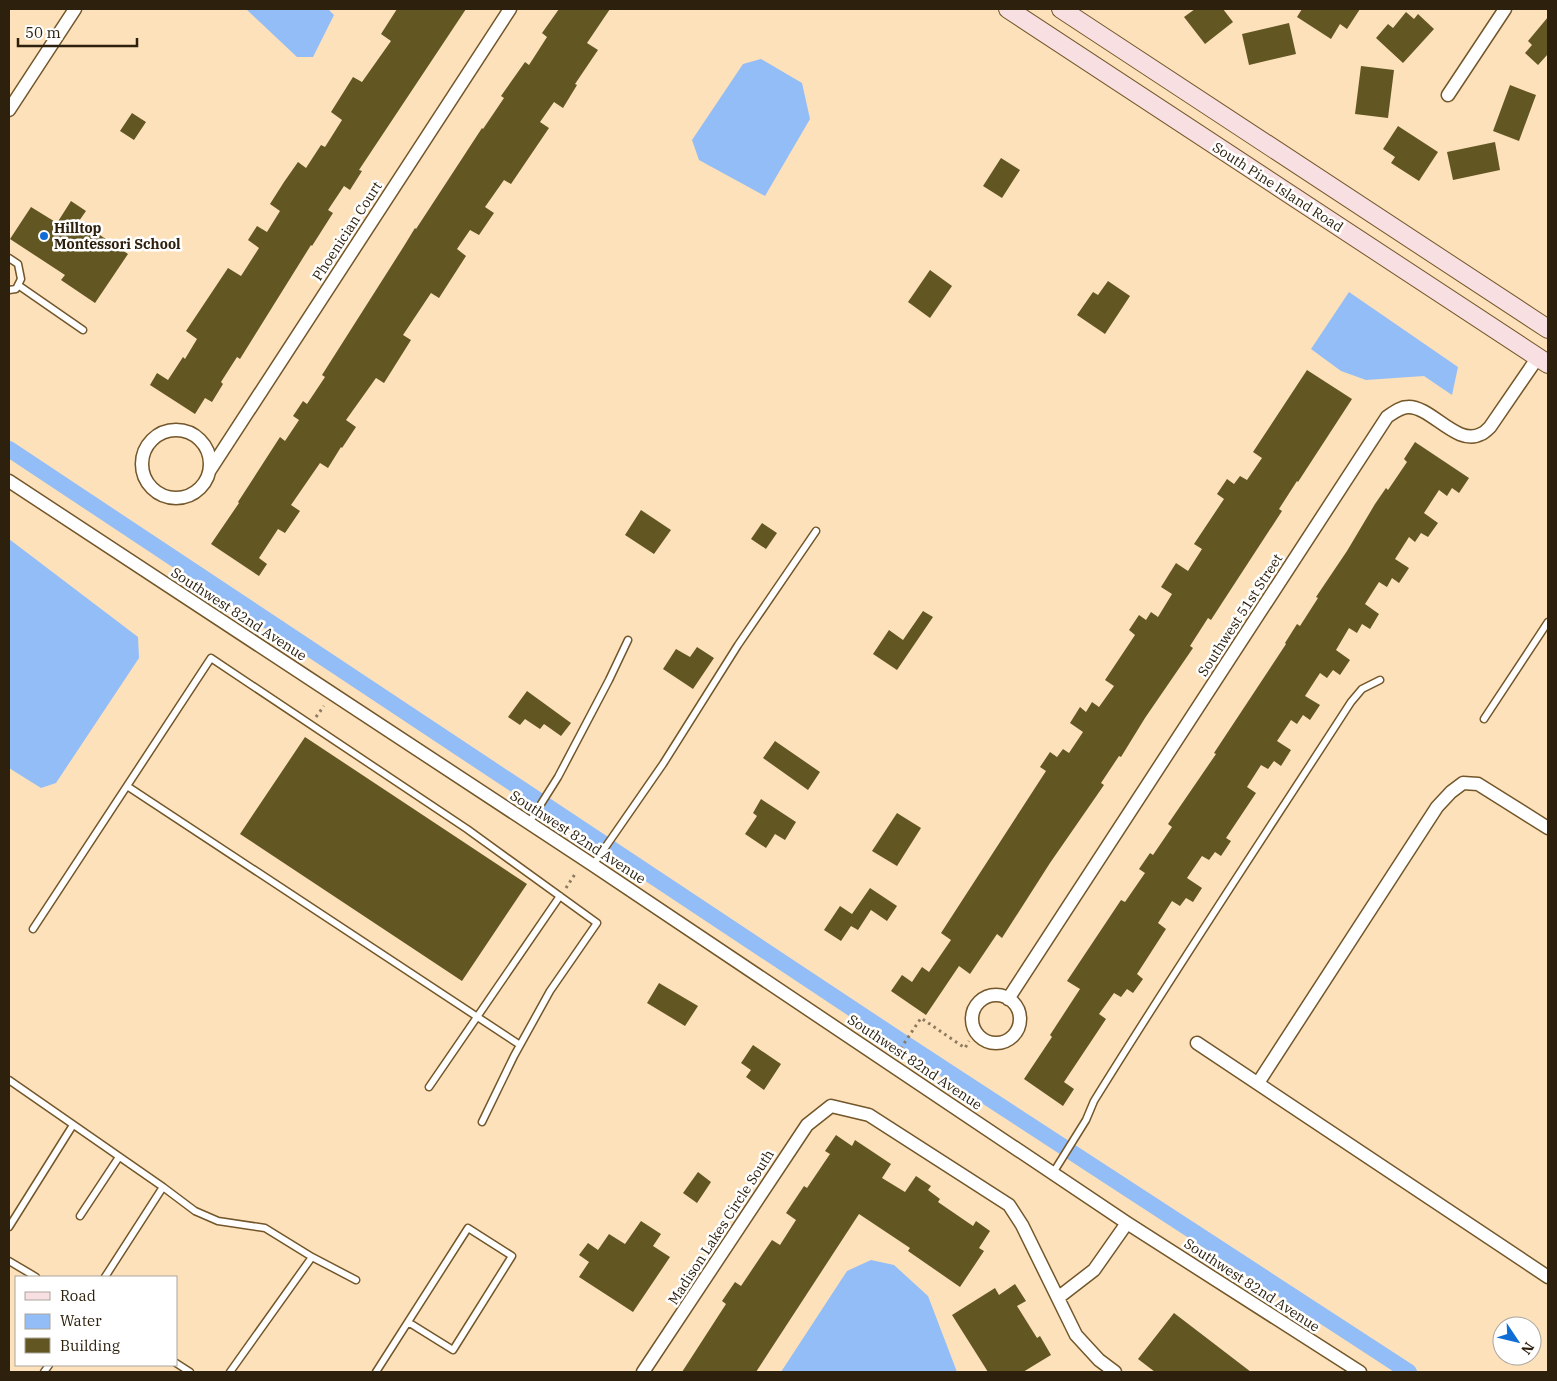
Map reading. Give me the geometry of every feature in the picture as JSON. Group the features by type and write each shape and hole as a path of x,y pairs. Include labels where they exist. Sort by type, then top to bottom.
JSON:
{"main road":[{"name":"South Pine Island Road","path":"1008,9 1543,361"},
{"path":"1061,9 1548,329"}],"street":[{"path":"9,110 74,9"},
{"name":"Phoenician Court","path":"210,470 209,457 204,444 194,435 182,430 168,430 156,436 146,446 142,458 142,472 147,484 157,494 170,498 183,498 196,493 205,483 210,470 510,9"},
{"path":"1448,95 1505,9"},
{"name":"Southwest 51st Street","path":"1008,999 1387,417 1398,409 1408,406 1420,410 1463,435 1473,437 1490,427 1543,361"},
{"name":"Southwest 82nd Avenue","path":"9,481 529,823 1053,1174 1360,1372"},
{"path":"1258,1083 1437,807 1452,792 1463,783 1478,784 1548,828"},
{"path":"1196,1044 1258,1083 1548,1277"},
{"name":"Madison Lakes Circle South","path":"643,1372 807,1125 831,1106 869,1115 1009,1205 1022,1225 1058,1297"},
{"path":"1115,1372 1099,1360 1076,1335 1058,1297 1094,1270 1127,1222"}],"lane":[{"path":"9,258 18,264 21,279 16,289 9,290"},
{"path":"18,285 83,330"},
{"path":"592,865 663,764 738,645 816,531"},
{"path":"1484,719 1548,622"},
{"path":"529,823 553,785 609,680 628,640"},
{"path":"33,929 211,658 467,829 597,923 550,991 520,1045 482,1122"},
{"path":"1053,1174 1086,1120 1094,1101 1159,996 1351,702 1362,689 1380,680"},
{"path":"127,786 520,1045"},
{"path":"430,1087 560,896"},
{"path":"9,1080 195,1211 218,1221 265,1228 312,1257 356,1280"},
{"path":"9,1227 73,1125"},
{"path":"80,1216 119,1157"},
{"path":"106,1276 163,1188"},
{"path":"376,1372 468,1228 512,1256 453,1350 408,1322"},
{"path":"230,1372 312,1257"},
{"path":"9,1261 34,1276"},
{"path":"178,1364 190,1372"}],"path":[{"path":"560,896 576,874"},
{"path":"897,1054 920,1018 965,1048 969,1041"}],"water":[{"path":"246,9 328,9 334,15 313,57 297,57"},
{"path":"761,59 802,83 810,119 765,196 699,160 692,140 743,64"},
{"path":"1349,292 1458,367 1452,395 1424,376 1366,380 1341,371 1311,349"},
{"path":"9,539 138,637 139,658 56,783 41,788 9,768"},
{"path":"871,1260 894,1265 928,1296 957,1372 781,1372 847,1271"}],"building":[{"path":"397,9 466,9 359,170 362,171 350,190 344,186 328,210 333,213 240,359 237,357 221,382 223,384 212,402 205,398 195,414 150,385 157,373 168,380 183,357 185,359 197,339 186,331 228,268 241,276 259,248 248,240 257,226 267,232 280,211 270,204 298,162 306,168 321,145 325,147 342,120 331,112 353,77 362,82 391,41 381,34"},
{"path":"559,9 610,9 587,43 598,50 575,84 577,85 563,108 554,102 540,122 549,128 511,184 504,180 485,207 494,213 479,235 470,230 457,249 466,256 439,298 431,293 403,335 411,340 384,383 376,378 346,420 356,427 342,448 328,468 320,463 291,505 300,511 285,533 278,529 259,558 267,564 259,576 211,544 280,437 285,441 299,420 293,416 303,401 307,404 325,377 322,375 415,228 504,98 501,96 525,62 529,65 547,37 542,33"},
{"path":"1195,9 1223,9 1233,22 1205,44 1184,17"},
{"path":"1302,9 1360,9 1347,29 1340,24 1331,39 1297,17"},
{"path":"1406,12 1414,19 1418,14 1434,29 1403,63 1376,38 1388,24 1393,28"},
{"path":"1548,17 1548,54 1538,65 1525,53 1532,45 1528,41"},
{"path":"1289,23 1296,54 1249,65 1242,34"},
{"path":"1361,66 1394,70 1388,118 1355,114"},
{"path":"1510,85 1536,95 1519,141 1493,131"},
{"path":"132,113 146,122 134,140 120,131"},
{"path":"1398,126 1438,152 1419,181 1391,163 1395,157 1383,149"},
{"path":"1495,142 1500,170 1453,180 1447,152"},
{"path":"1001,158 1020,170 1002,198 983,186"},
{"path":"71,201 86,211 79,221 128,254 95,303 61,280 65,275 10,239 31,207 57,223"},
{"path":"930,270 952,286 930,318 908,302"},
{"path":"1108,281 1130,296 1105,334 1077,315 1093,292 1098,295"},
{"path":"1307,370 1352,399 1279,509 1282,511 1211,620 1208,618 1190,646 1193,648 1121,757 1119,756 1101,783 1104,785 1050,863 1002,938 997,934 970,974 959,966 926,1015 891,991 902,975 912,982 922,967 929,972 951,940 941,933 1046,771 1040,767 1050,752 1057,757 1063,749 1069,753 1083,732 1070,723 1080,707 1086,712 1092,702 1099,707 1114,686 1105,680 1135,635 1129,630 1139,615 1146,620 1151,612 1158,617 1172,594 1161,587 1176,563 1188,571 1202,549 1194,544 1224,499 1217,494 1227,479 1234,484 1240,476 1247,480 1262,458 1253,452"},
{"path":"1415,442 1469,478 1459,493 1452,488 1447,496 1439,490 1424,513 1438,523 1428,537 1421,533 1415,542 1409,537 1395,559 1409,568 1399,583 1392,578 1387,587 1379,582 1365,604 1379,614 1370,629 1362,624 1357,633 1349,628 1336,650 1350,660 1340,675 1333,670 1327,678 1320,673 1305,696 1320,705 1310,720 1303,715 1297,724 1291,720 1277,741 1291,750 1281,766 1274,761 1268,769 1261,765 1247,787 1256,793 1226,838 1231,841 1221,856 1215,852 1209,860 1202,856 1187,878 1202,888 1193,902 1186,898 1180,906 1172,901 1158,923 1166,929 1137,974 1143,979 1133,993 1127,989 1121,997 1114,993 1099,1014 1106,1019 1064,1082 1074,1089 1063,1106 1024,1079 1052,1037 1050,1035 1080,989 1067,981 1121,900 1125,902 1145,873 1139,869 1150,853 1153,855 1172,827 1168,824 1216,754 1214,753 1286,644 1297,624 1300,626 1318,598 1316,597 1347,551 1375,504 1386,488 1388,490 1407,462 1404,459"},
{"path":"641,510 671,530 654,554 625,535"},
{"path":"762,523 777,533 766,549 751,539"},
{"path":"923,611 933,617 897,670 873,654 889,630 903,640"},
{"path":"697,647 714,658 693,689 663,669 676,649 690,657"},
{"path":"527,691 571,723 561,736 544,724 540,729 525,719 520,725 508,717"},
{"path":"305,737 527,884 462,981 240,834"},
{"path":"775,741 820,772 808,790 763,758"},
{"path":"761,799 796,822 785,840 775,834 766,848 745,834 757,816 753,813"},
{"path":"897,813 921,828 897,866 872,851"},
{"path":"870,888 897,906 887,921 871,910 858,930 851,926 841,941 824,930 840,906 852,914"},
{"path":"659,983 698,1006 685,1026 647,1003"},
{"path":"753,1045 781,1064 764,1090 746,1077 751,1070 741,1063"},
{"path":"836,1135 852,1146 855,1140 891,1164 882,1178 905,1192 916,1176 931,1186 928,1190 940,1199 938,1202 973,1226 976,1221 990,1231 979,1248 984,1251 960,1287 908,1251 910,1248 859,1214 756,1372 682,1372 726,1304 722,1301 735,1282 741,1286 772,1240 780,1245 796,1220 786,1213 804,1186 807,1188 830,1154 825,1151"},
{"path":"698,1172 711,1182 697,1203 683,1193"},
{"path":"641,1221 661,1234 653,1246 670,1257 633,1312 579,1277 589,1262 579,1255 588,1243 598,1250 609,1234 625,1244"},
{"path":"1015,1284 1026,1301 1017,1306 1037,1338 1040,1336 1051,1355 1023,1372 988,1372 952,1315 995,1288 999,1295"},
{"path":"1174,1313 1251,1372 1155,1372 1138,1359"}],"waterway":[{"path":"9,449 901,1041 1409,1372"}],"place":[{"name":"Hilltop Montessori School","path":"44,236"}]}
